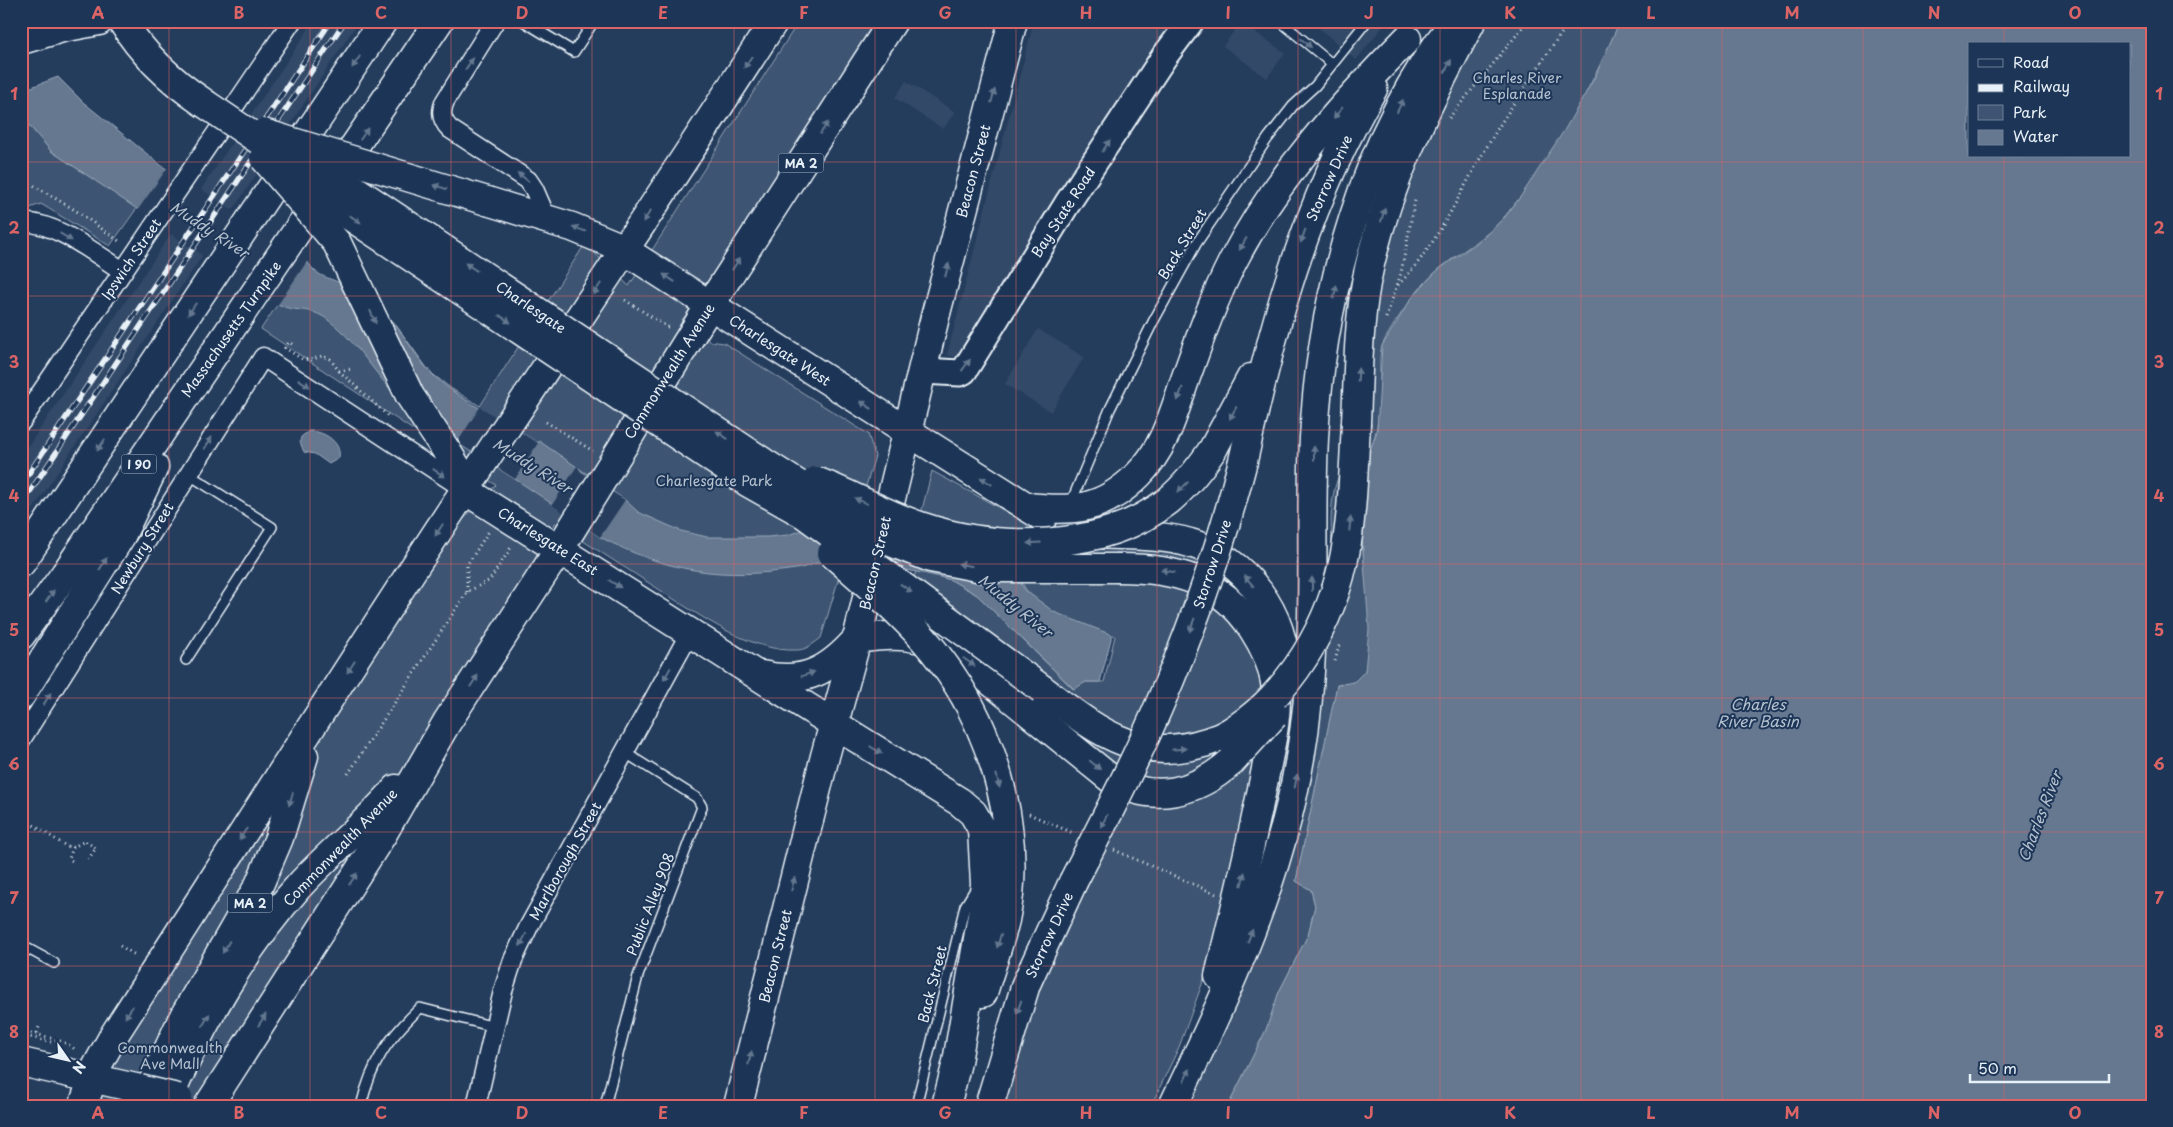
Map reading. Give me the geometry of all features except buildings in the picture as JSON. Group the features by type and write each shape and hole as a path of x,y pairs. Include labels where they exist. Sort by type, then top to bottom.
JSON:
{"main road":[{"path":"21,40 62,28 98,21"},
{"name":"Charlesgate","path":"122,21 156,65 178,85 204,104 293,163 355,190 756,473"},
{"path":"21,563 383,21"},
{"name":"Massachusetts Turnpike","path":"21,635 65,574 288,247 439,21"},
{"name":"MA 2","path":"141,1097 178,1028 235,932 263,877 279,838 310,739 327,704 484,460 670,183 774,21"},
{"name":"Commonwealth Avenue","path":"208,1106 382,835 447,722 566,538 710,305 893,21"},
{"name":"Beacon Street","path":"738,1106 857,639 922,371 1013,21"},
{"path":"1173,1106 1238,966 1265,896 1283,838 1301,752 1312,627 1314,439 1318,384 1341,265 1370,173 1389,129 1416,75 1455,21"},
{"path":"760,675 774,678 798,678 822,670 839,658 857,639 896,634 917,637 938,644 957,654 1111,779 1128,788 1151,793 1176,792 1204,782 1248,720 1278,691 1307,652 1324,624 1334,598 1347,546 1362,311 1382,217 1412,137 1471,21"},
{"path":"1027,507 1068,510 1095,504 1114,494 1138,475 1154,456 1167,432 1216,298 1232,262 1252,228 1285,179 1353,94 1414,30"},
{"name":"Storrow Drive","path":"989,1106 1026,984 1137,756 1186,641 1220,545 1243,461 1269,350 1303,235 1334,161 1372,91 1414,30"},
{"path":"235,125 337,243 407,389 457,468 466,490"},
{"name":"Charlesgate West","path":"235,125 586,231 624,249 907,432 1054,523 1073,530 1189,542 1213,552 1247,577 1262,597 1280,636 1285,659 1285,675 1276,706"},
{"path":"756,473 828,485 897,518 926,528 982,541 1026,543 1074,539 1103,532 1147,515 1185,486 1213,450 1269,350"},
{"path":"21,694 121,536 198,377"},
{"path":"756,473 902,548 931,558 995,569 1156,569 1181,575 1210,587 1233,604 1253,628 1267,652 1274,678 1276,706 1251,845 1202,1045"},
{"path":"756,473 804,514 1095,728 1111,737 1137,746 1157,749 1226,750"},
{"path":"756,473 930,644 959,685 983,734 998,780 1006,819 1010,862 1009,890 998,945 957,1062 946,1106"},
{"name":"Charlesgate East","path":"466,490 566,538 691,631 834,724 960,802 972,813 983,834 985,873 982,915 957,1062"},
{"path":"83,1106 93,1077 109,1044 327,704"},
{"name":"Commonwealth Avenue","path":"171,1102 211,1010 256,940 310,874 395,790 447,722"},
{"path":"21,1062 93,1077 141,1097 208,1106"}],"street":[{"name":"Ipswich Street","path":"21,422 292,21"},
{"path":"495,21 446,101 442,111 443,119 450,128 528,180 534,188 546,219"},
{"name":"Bay State Road","path":"922,371 960,373 964,371 1067,204 1164,57 1191,21"},
{"path":"21,223 31,222 52,228 123,271"},
{"name":"Newbury Street","path":"21,740 263,356"},
{"name":"Charlesgate East","path":"263,356 466,490"},
{"name":"Marlborough Street","path":"476,1106 513,960 691,631"}],"lane":[{"path":"523,21 574,52 594,21"},
{"path":"1280,21 1332,64"},
{"name":"Back Street","path":"1068,510 1110,409 1153,322 1196,244 1268,138 1368,21"},
{"path":"186,660 272,527 188,474"},
{"name":"Public Alley 908","path":"605,1106 638,976 702,807 697,798 624,752"},
{"name":"Back Street","path":"916,1106 965,906 985,873"},
{"path":"21,945 54,964"},
{"path":"361,1106 374,1064 406,1021 420,1008 495,1028"}],"path":[{"path":"1396,288 1419,265 1438,236 1487,145 1570,21"},
{"path":"21,178 75,210 119,241"},
{"path":"625,300 670,329"},
{"path":"292,344 289,342 285,348 302,359 310,360 322,356 330,359 339,371 393,420"},
{"path":"339,371 352,369"},
{"path":"546,422 593,451"},
{"path":"467,592 467,565 489,531"},
{"path":"348,774 467,592 490,580 512,546"},
{"path":"21,817 66,846 73,847 85,841 96,848 88,860"},
{"path":"73,847 69,859 74,862"},
{"path":"120,946 132,953"},
{"path":"36,1036 39,1027"},
{"path":"21,1035 36,1036 51,1042"}],"shaded area":[{"path":"314,21 359,21 21,527 21,457"},
{"path":"1034,21 1204,21 1164,57 970,360 947,355"},
{"path":"1311,21 1387,21 1356,60"},
{"path":"1241,22 1285,53 1267,78 1223,46"},
{"path":"906,81 955,112 943,129 895,98"},
{"path":"1038,329 1084,357 1051,412 1005,384"}],"green space":[{"path":"799,21 878,21 710,286 681,321 709,341 724,343 868,434 875,456 821,638 806,648 797,650 778,649 739,637 700,616 555,523 531,566 415,749 354,851 217,1067 199,1106 98,1106 124,1039 275,802 461,522 496,485 261,329 307,261 313,271 393,321 430,372 452,389 480,406 585,244 629,286"},
{"name":"Charles River Esplanade","path":"1480,21 1620,21 1570,123 1523,194 1498,224 1431,276 1399,317 1382,346 1378,416 1375,435 1368,454 1362,527 1369,605 1369,657 1363,674 1357,680 1337,686 1296,881 1311,890 1315,906 1308,935 1279,992 1266,1030 1228,1106 1186,1106 1251,967 1333,560 1331,511 1335,488 1344,465 1393,218"},
{"path":"21,116 51,151 137,208 110,246 41,204 21,211"},
{"path":"932,471 1023,521 1062,536 1198,555 1194,565 1174,558 1120,556 1174,582 1211,603 1228,616 1241,630 1252,646 1258,661 1267,709 1213,954 1179,1047 1151,1106 1005,1106 1027,1026 1057,948 1131,800 1115,769 1044,714 958,611 914,577 916,571 951,580 977,595 1073,689 1085,682 1104,682 1115,636 1076,623 1051,611 1030,594 1022,583 917,529"}],"water":[{"name":"Charles River Basin","path":"1620,21 2152,21 2152,1106 1228,1106 1266,1030 1279,992 1308,935 1315,906 1311,890 1296,881 1337,685 1354,682 1365,671 1369,629 1362,536 1366,462 1377,431 1382,346 1411,299 1424,284 1438,270 1482,239 1504,218 1521,196 1565,129 1595,77"},
{"name":"Muddy River","path":"58,77 83,102 162,166 307,261 319,274 361,294 392,320 422,363 439,381 481,409 538,443 539,441 625,500 638,512 681,531 707,537 768,537 788,535 833,520 966,540 1008,566 1026,591 1054,612 1112,635 1100,682 1086,682 1074,689 977,595 951,580 938,576 844,558 832,559 796,569 744,574 719,573 695,570 648,558 600,537 416,414 384,382 346,336 324,317 278,304 51,151 21,116 21,91"},
{"path":"309,431 331,438 338,447 339,458 329,464 315,454 304,452 300,442 301,437"}],"pier":[{"path":"168,167 308,260 277,306 137,211"},
{"path":"339,280 348,283 421,394 456,442 401,404 392,394"},
{"path":"480,407 538,443 515,479 457,443"},
{"path":"577,466 581,472 625,500 600,537 552,505"}],"railway":[{"path":"21,485 331,21"},
{"path":"21,505 345,21"}],"park label":[{"name":"Charlesgate Park","path":"714,480"},
{"name":"Commonwealth Ave Mall","path":"170,1056"}],"water label":[{"name":"Charles River","path":"2039,816"}]}
